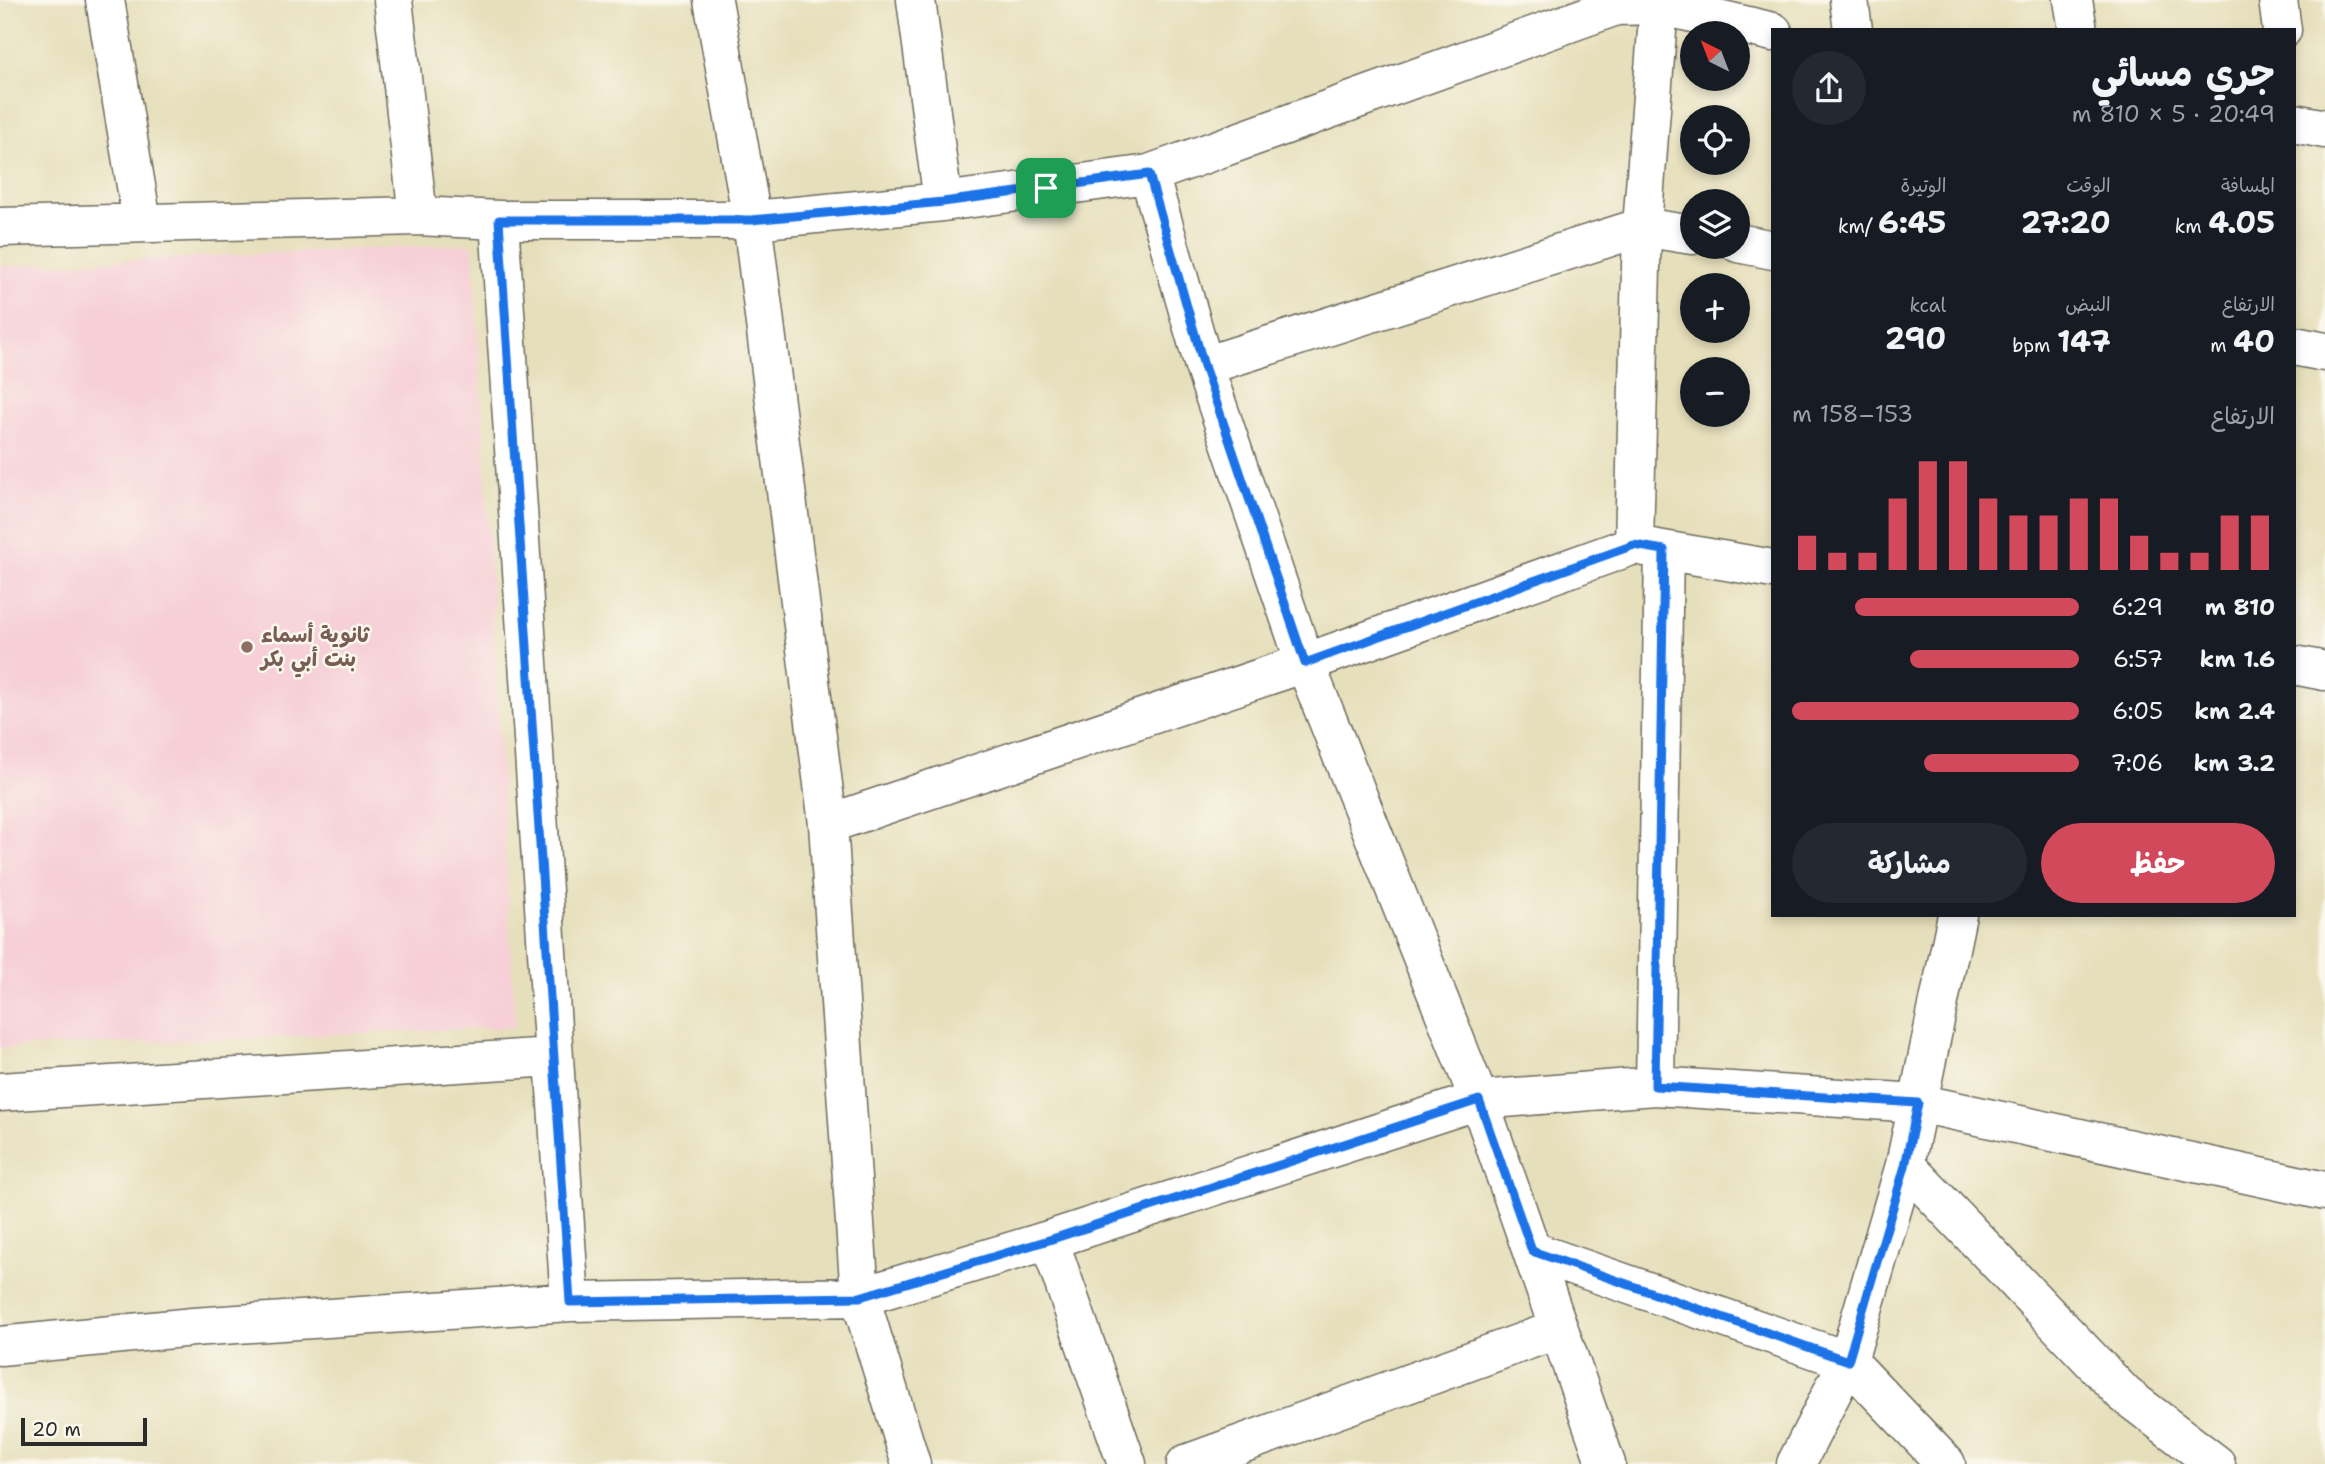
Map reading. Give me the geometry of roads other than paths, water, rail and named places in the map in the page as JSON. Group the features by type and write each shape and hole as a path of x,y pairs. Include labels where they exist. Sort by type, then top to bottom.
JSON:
{"street":[{"path":"105,0 142,222"},
{"path":"393,0 418,216"},
{"path":"713,0 751,220 828,824 860,1297 911,1464"},
{"path":"916,0 943,202"},
{"path":"1849,0 1853,28"},
{"path":"2073,0 2077,28"},
{"path":"2278,0 2282,28"},
{"path":"0,227 418,216 499,220 751,220 943,202 1149,174 1616,3 1660,5 1771,32"},
{"path":"1655,1086 1649,547 1642,227 1660,5"},
{"path":"1149,174 1204,366 1305,663 1479,1100 1606,1464"},
{"path":"499,220 570,1302"},
{"path":"1204,366 1642,227 1680,233"},
{"path":"1750,245 1771,250"},
{"path":"2296,346 2325,352"},
{"path":"828,824 1649,547 1771,569"},
{"path":"2296,665 2325,671"},
{"path":"1796,1464 1848,1361 1905,1166 1957,917"},
{"path":"0,1092 553,1057"},
{"path":"0,1346 193,1327 570,1302 860,1297 1049,1240 1479,1100 1655,1086 1918,1103 2325,1191"},
{"path":"1905,1166 2124,1395 2216,1464"},
{"path":"1049,1240 1127,1464"},
{"path":"1532,1251 1848,1361 1946,1464"},
{"path":"1186,1464 1559,1329"}],"place":[{"name":"ثانوية أسماء بنت أبي بكر","path":"247,647"}]}
